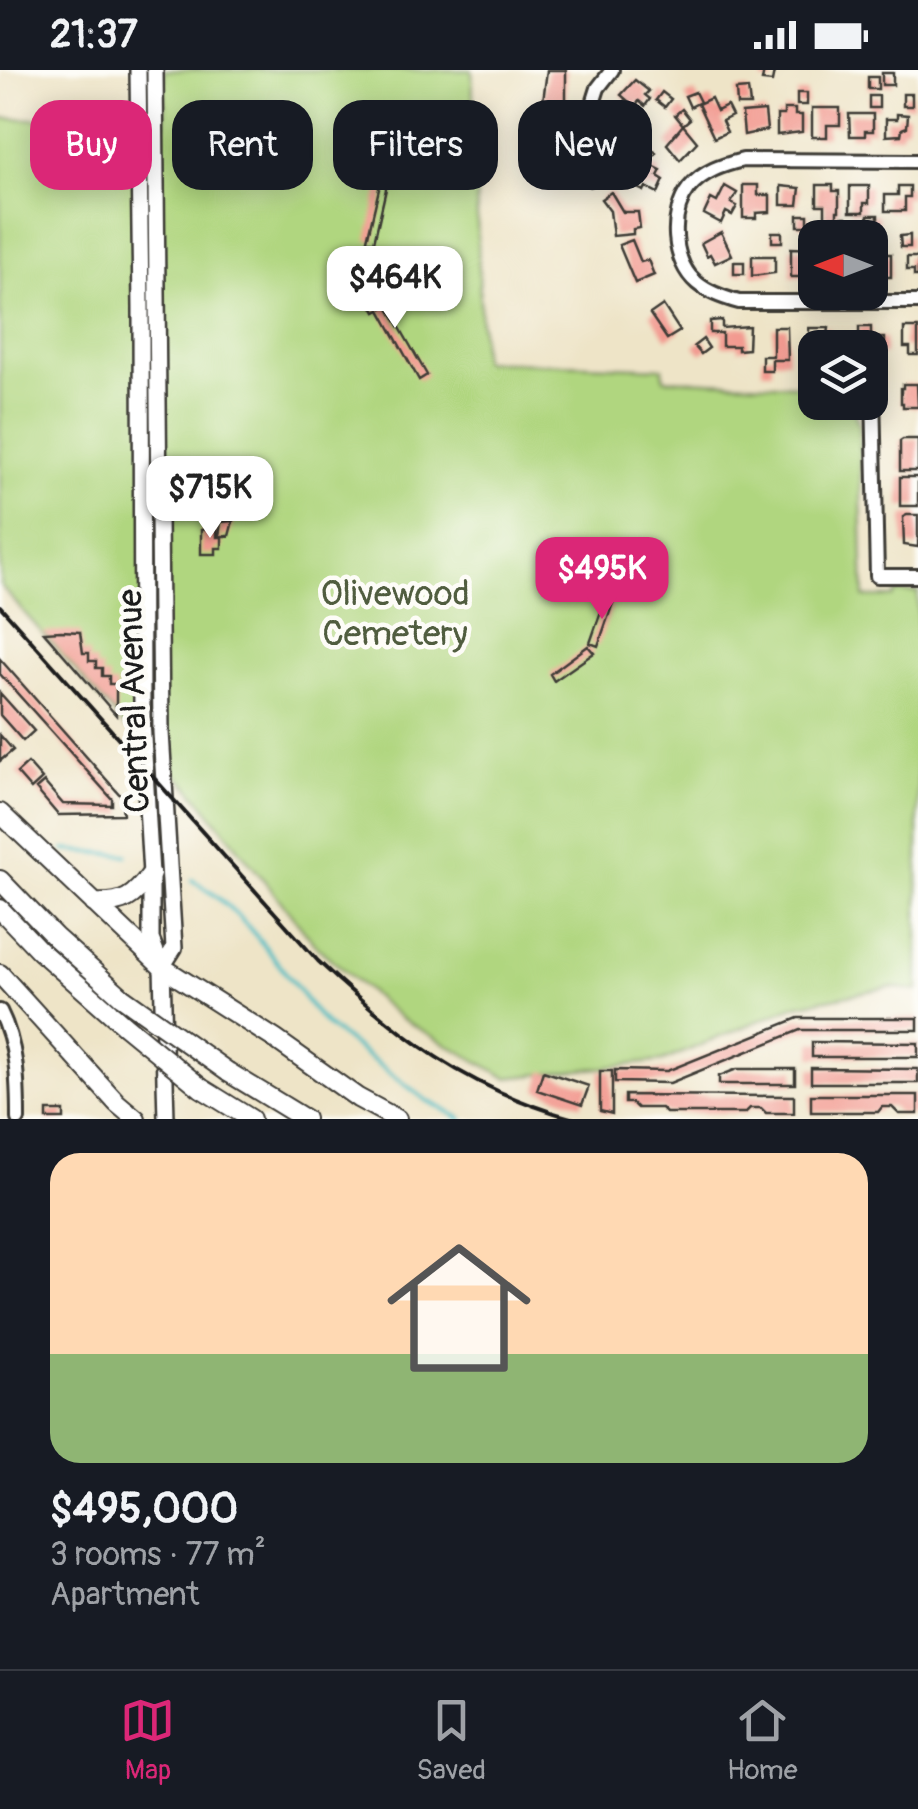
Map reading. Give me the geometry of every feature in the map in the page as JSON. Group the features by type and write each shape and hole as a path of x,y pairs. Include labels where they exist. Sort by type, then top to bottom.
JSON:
{"highway":[{"path":"0,813 162,968 275,1039 358,1098 397,1119"},
{"path":"94,903 123,901 152,874"},
{"path":"0,880 55,937 122,996 228,1072 304,1119"},
{"path":"0,909 40,951 124,1025 201,1088 251,1119"},
{"path":"0,974 136,1119"}],"main road":[{"name":"Central Avenue","path":"138,70 142,720 152,874 151,939 162,968 166,1119"},
{"name":"Central Avenue","path":"155,70 161,732 174,948 162,968"}],"street":[{"path":"594,100 612,70"},
{"path":"918,161 744,160 718,166 688,189 675,228 680,258 694,282 720,298 739,302 918,302"},
{"path":"874,420 877,576 918,576"},
{"path":"0,1011 16,1063 18,1119"}],"green space":[{"name":"Olivewood Cemetery","path":"164,70 472,70 473,100 333,100 333,190 476,190 482,361 663,368 664,379 798,385 798,420 857,420 864,597 918,592 918,991 891,987 796,1005 663,1061 507,1078 400,1018 318,948 191,789 124,726 0,585 0,118 30,119 30,190 152,190 152,123 165,123"}],"building":[{"path":"547,70 566,70 566,100 543,100"},
{"path":"764,70 774,72 772,82 762,81"},
{"path":"882,73 893,73 893,85 882,85"},
{"path":"868,77 878,77 878,89 868,89"},
{"path":"635,80 649,91 645,95 650,99 627,100 621,95"},
{"path":"748,89 750,105 737,105 736,90"},
{"path":"662,92 671,99 665,107 656,100"},
{"path":"695,92 700,102 690,107 685,96"},
{"path":"797,93 807,93 807,105 797,105"},
{"path":"903,94 912,94 912,106 903,106"},
{"path":"869,96 879,96 879,108 869,108"},
{"path":"711,98 717,111 727,106 732,116 722,121 727,132 714,138 698,104"},
{"path":"812,108 840,108 840,125 827,125 827,137 812,137"},
{"path":"682,109 690,119 683,125 675,115"},
{"path":"784,109 795,109 795,115 802,115 802,132 777,135 777,115 784,115"},
{"path":"765,111 767,130 744,135 742,113"},
{"path":"849,114 873,114 873,131 865,131 865,136 850,136"},
{"path":"897,114 908,115 907,127 901,135 886,136 886,119 897,119"},
{"path":"683,125 697,142 680,160 667,144"},
{"path":"652,166 661,170 658,176 664,180 658,193 652,190"},
{"path":"743,185 758,185 758,195 770,195 770,212 743,218"},
{"path":"817,185 833,185 833,191 839,191 837,217 825,217 825,205 817,205"},
{"path":"725,186 737,193 731,203 737,206 732,215 726,212 721,223 704,214 711,199 717,202"},
{"path":"781,186 800,188 798,205 781,205"},
{"path":"850,186 869,186 869,203 864,203 864,212 850,212"},
{"path":"898,186 910,186 905,211 885,211 885,195 898,195"},
{"path":"379,190 386,190 374,242 367,240"},
{"path":"611,192 623,212 638,212 640,228 633,229 633,234 613,236 610,211 601,199"},
{"path":"721,232 732,255 715,263 701,243"},
{"path":"772,232 782,232 782,242 772,242"},
{"path":"910,235 910,247 901,247 900,236"},
{"path":"632,240 641,262 648,260 654,275 635,283 619,245"},
{"path":"791,248 798,248 798,277 791,277"},
{"path":"888,254 891,254 888,277"},
{"path":"752,256 775,256 775,273 752,276"},
{"path":"907,257 918,257 918,276 914,276 914,270 907,270"},
{"path":"734,262 744,262 744,274 734,274"},
{"path":"368,281 383,308 387,305 427,375 419,380 380,310 376,312 361,285"},
{"path":"663,305 680,331 667,339 650,314"},
{"path":"722,320 722,328 749,326 748,349 722,346 722,333 710,333 710,321"},
{"path":"773,327 787,327 788,360 772,360 772,371 762,371 762,356 773,356"},
{"path":"904,328 918,328 918,355 910,355 910,347 904,347"},
{"path":"703,339 709,348 701,354 694,346"},
{"path":"903,384 917,384 918,407 903,407"},
{"path":"903,439 918,439 918,471 900,471"},
{"path":"900,477 918,477 918,506 900,506"},
{"path":"918,515 918,547 904,545 903,517"},
{"path":"233,521 229,536 219,536 221,522"},
{"path":"209,528 222,537 222,548 216,548 216,554 201,554 201,530"},
{"path":"606,597 614,600 598,646 590,643"},
{"path":"44,632 80,632 83,653 89,653 89,661 96,661 96,668 102,668 102,676 109,676 109,684 116,684 116,715"},
{"path":"588,646 594,653 554,681 550,674"},
{"path":"0,659 121,796 123,814 58,815 36,789 44,782 63,804 112,805 112,799 0,674"},
{"path":"0,693 34,731 23,741 0,715"},
{"path":"0,735 13,750 0,761"},
{"path":"28,763 42,779 31,789 17,773"},
{"path":"798,1018 918,1018 918,1030 800,1030 670,1083 615,1082 615,1070 667,1071"},
{"path":"812,1042 918,1043 918,1057 812,1057"},
{"path":"811,1068 918,1069 918,1083 811,1083"},
{"path":"737,1069 795,1069 795,1084 719,1084 719,1076"},
{"path":"543,1071 589,1086 582,1105 537,1090"},
{"path":"600,1071 612,1071 612,1114 600,1111"},
{"path":"625,1095 794,1096 794,1113 766,1113 761,1108 750,1108 745,1113 666,1113 661,1108 637,1108 625,1103"},
{"path":"811,1095 918,1095 918,1114 899,1114 892,1107 882,1107 878,1112 811,1112"},
{"path":"47,1111 64,1111 64,1119 47,1119"}],"waterway":[{"path":"64,850 127,855"},
{"path":"192,880 245,924 329,1027 426,1100 462,1119"}],"railway":[{"path":"0,606 318,961 348,988 406,1036 467,1076 536,1107 574,1119"}]}
